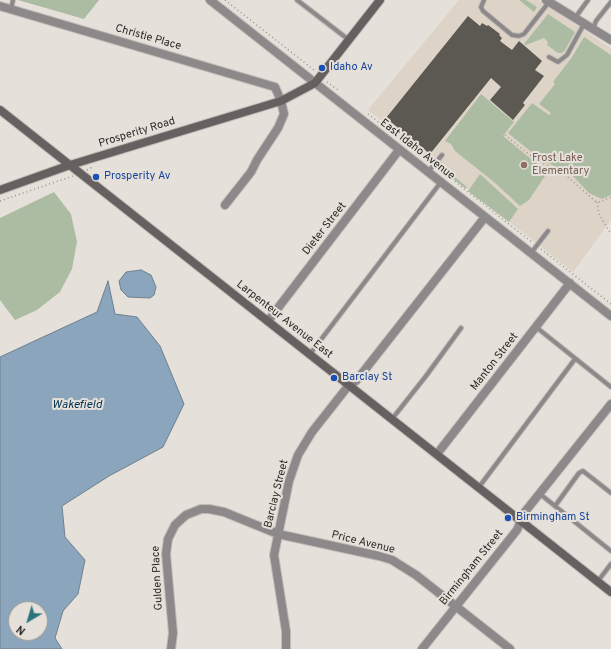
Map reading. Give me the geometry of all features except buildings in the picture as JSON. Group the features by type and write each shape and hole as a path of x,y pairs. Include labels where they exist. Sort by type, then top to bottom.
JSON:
{"street":[{"name":"East Idaho Avenue","path":"210,0 611,316"},
{"path":"315,83 380,0"},
{"path":"547,1 611,40"},
{"name":"Christie Place","path":"0,6 275,87 281,101"},
{"name":"Prosperity Road","path":"0,190 70,165 281,101 315,83"},
{"path":"225,205 252,172 257,160 278,128 284,114 281,101"},
{"name":"Larpenteur Avenue East","path":"0,110 611,592"},
{"name":"Dieter Street","path":"268,321 399,150"},
{"name":"Barclay Street","path":"286,649 286,631 274,555 289,481 298,455 312,432 349,385 356,381 485,217"},
{"name":"Manton Street","path":"437,454 570,284"},
{"name":"Birmingham Street","path":"422,649 517,530 524,513 611,404"},
{"name":"Gulden Place","path":"171,649 173,633 166,547 170,532 180,520 186,515 201,509 216,510 278,534"},
{"name":"Price Avenue","path":"278,534 380,556 392,560 416,575 510,649"}],"lane":[{"path":"11,9 13,0"},
{"path":"297,0 348,40"},
{"path":"484,0 481,7 483,11 512,35 519,36 524,34 547,1"},
{"path":"575,18 588,0"},
{"path":"593,29 596,21 611,2"},
{"path":"550,58 558,62 567,55 584,24"},
{"path":"428,172 442,155"},
{"path":"310,354 441,182"},
{"path":"531,253 548,231"},
{"path":"536,327 611,387"},
{"path":"392,419 461,328"},
{"path":"479,488 575,359"},
{"path":"555,506 579,473 583,471 611,493"},
{"path":"540,494 611,551"},
{"path":"598,581 611,564"}],"path":[{"path":"225,0 314,71"},
{"path":"327,82 339,91"},
{"path":"366,113 434,164 611,304"},
{"path":"505,135 536,160 569,178 597,201 600,202 611,197"},
{"path":"0,201 80,174 94,166"},
{"path":"597,201 599,214 611,234"}],"shaded area":[{"name":"Frost Lake Elementary","path":"459,0 538,0 611,48 611,220 573,272 368,110"}],"green space":[{"path":"18,0 99,0 84,19"},
{"path":"519,0 526,0 537,7 534,12"},
{"path":"548,14 575,32 562,53 558,53 547,45 548,42 544,38 526,45 524,44"},
{"path":"584,37 611,55 611,195 602,199 589,193 571,174 540,159 508,133 532,103 549,115 551,113 539,104 555,84 553,82 572,57"},
{"path":"481,94 514,122 503,136 537,164 549,170 529,200 520,206 494,182 455,151 451,144 445,141"},
{"path":"442,160 440,165 467,187 466,189 436,166"},
{"path":"480,174 518,209 509,222 468,191"},
{"path":"54,192 71,214 77,242 72,269 60,292 37,310 15,320 0,300 0,218"}],"water":[{"path":"141,270 151,275 156,287 154,295 150,298 128,297 121,290 119,281 126,272"},
{"name":"Wakefield","path":"108,281 115,314 137,317 160,346 184,404 163,447 109,476 62,506 65,537 85,560 78,594 63,611 55,638 62,649 0,649 0,357 97,312"}],"place":[{"name":"Idaho Av","path":"322,68"},
{"name":"Frost Lake Elementary","path":"524,165"},
{"name":"Prosperity Av","path":"96,177"},
{"name":"Barclay St","path":"334,378"},
{"name":"Birmingham St","path":"508,518"}]}
